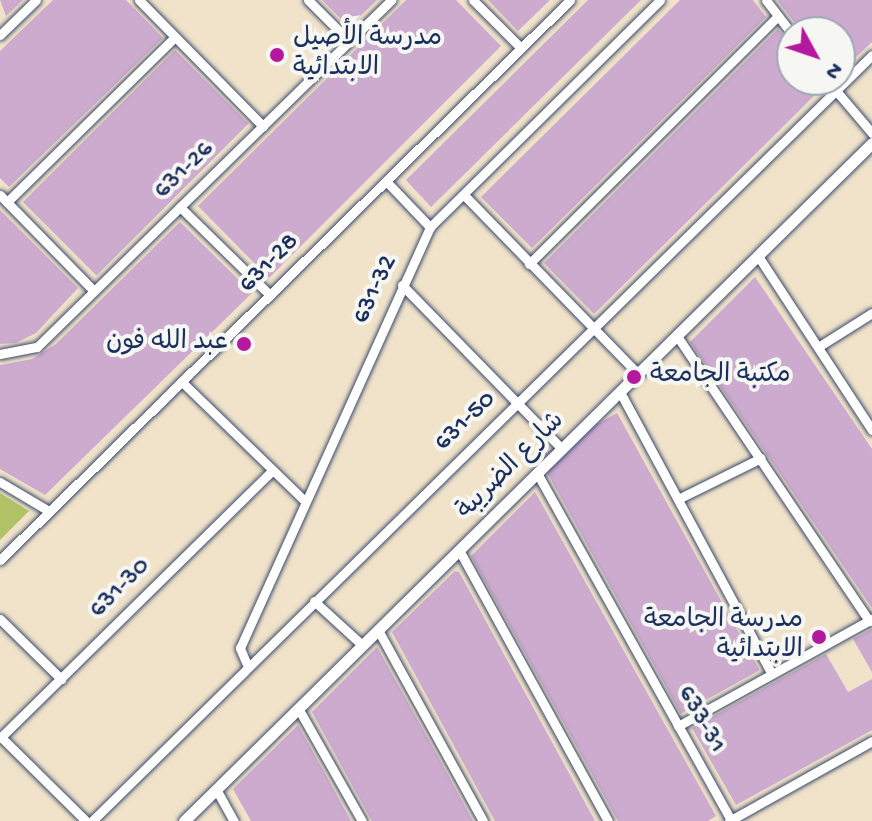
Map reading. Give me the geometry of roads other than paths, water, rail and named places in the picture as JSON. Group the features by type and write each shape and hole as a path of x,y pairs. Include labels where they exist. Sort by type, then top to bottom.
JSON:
{"street":[{"path":"2,29 36,0"},
{"path":"139,0 263,126"},
{"path":"308,0 349,41"},
{"name":"631-26","path":"0,354 37,347 391,0"},
{"path":"473,0 521,48"},
{"name":"631-28","path":"0,560 570,0"},
{"name":"631-32","path":"248,667 240,648 430,227 660,0"},
{"path":"766,0 778,16"},
{"path":"529,264 776,18"},
{"path":"94,291 4,198 175,37"},
{"name":"631-50","path":"856,71 872,55"},
{"name":"631-50","path":"89,821 831,96"},
{"path":"840,96 872,133"},
{"name":"شارع الضريبة","path":"184,821 872,143"},
{"path":"386,181 430,227"},
{"path":"464,195 638,374"},
{"path":"180,207 270,295"},
{"path":"758,256 869,418 872,430"},
{"path":"402,285 562,449"},
{"path":"818,347 872,313"},
{"path":"677,336 870,620 678,726"},
{"path":"182,382 305,501"},
{"path":"620,392 680,498 772,674"},
{"path":"680,498 761,458"},
{"name":"631-30","path":"1,738 272,471"},
{"name":"633-31","path":"537,473 730,820"},
{"path":"0,482 49,511"},
{"path":"459,550 608,821"},
{"path":"314,601 362,645"},
{"path":"0,619 61,679"},
{"path":"378,630 483,821"},
{"path":"298,708 362,821"},
{"path":"1,738 89,821"},
{"path":"730,820 872,741"},
{"path":"216,789 234,821"}],"place":[{"name":"مدرسة الأصيل الابتدائية","path":"277,55"},
{"name":"عبد الله فون","path":"244,344"},
{"name":"مكتبة الجامعة","path":"634,377"},
{"name":"مدرسة الجامعة الابتدائية","path":"819,637"}]}
